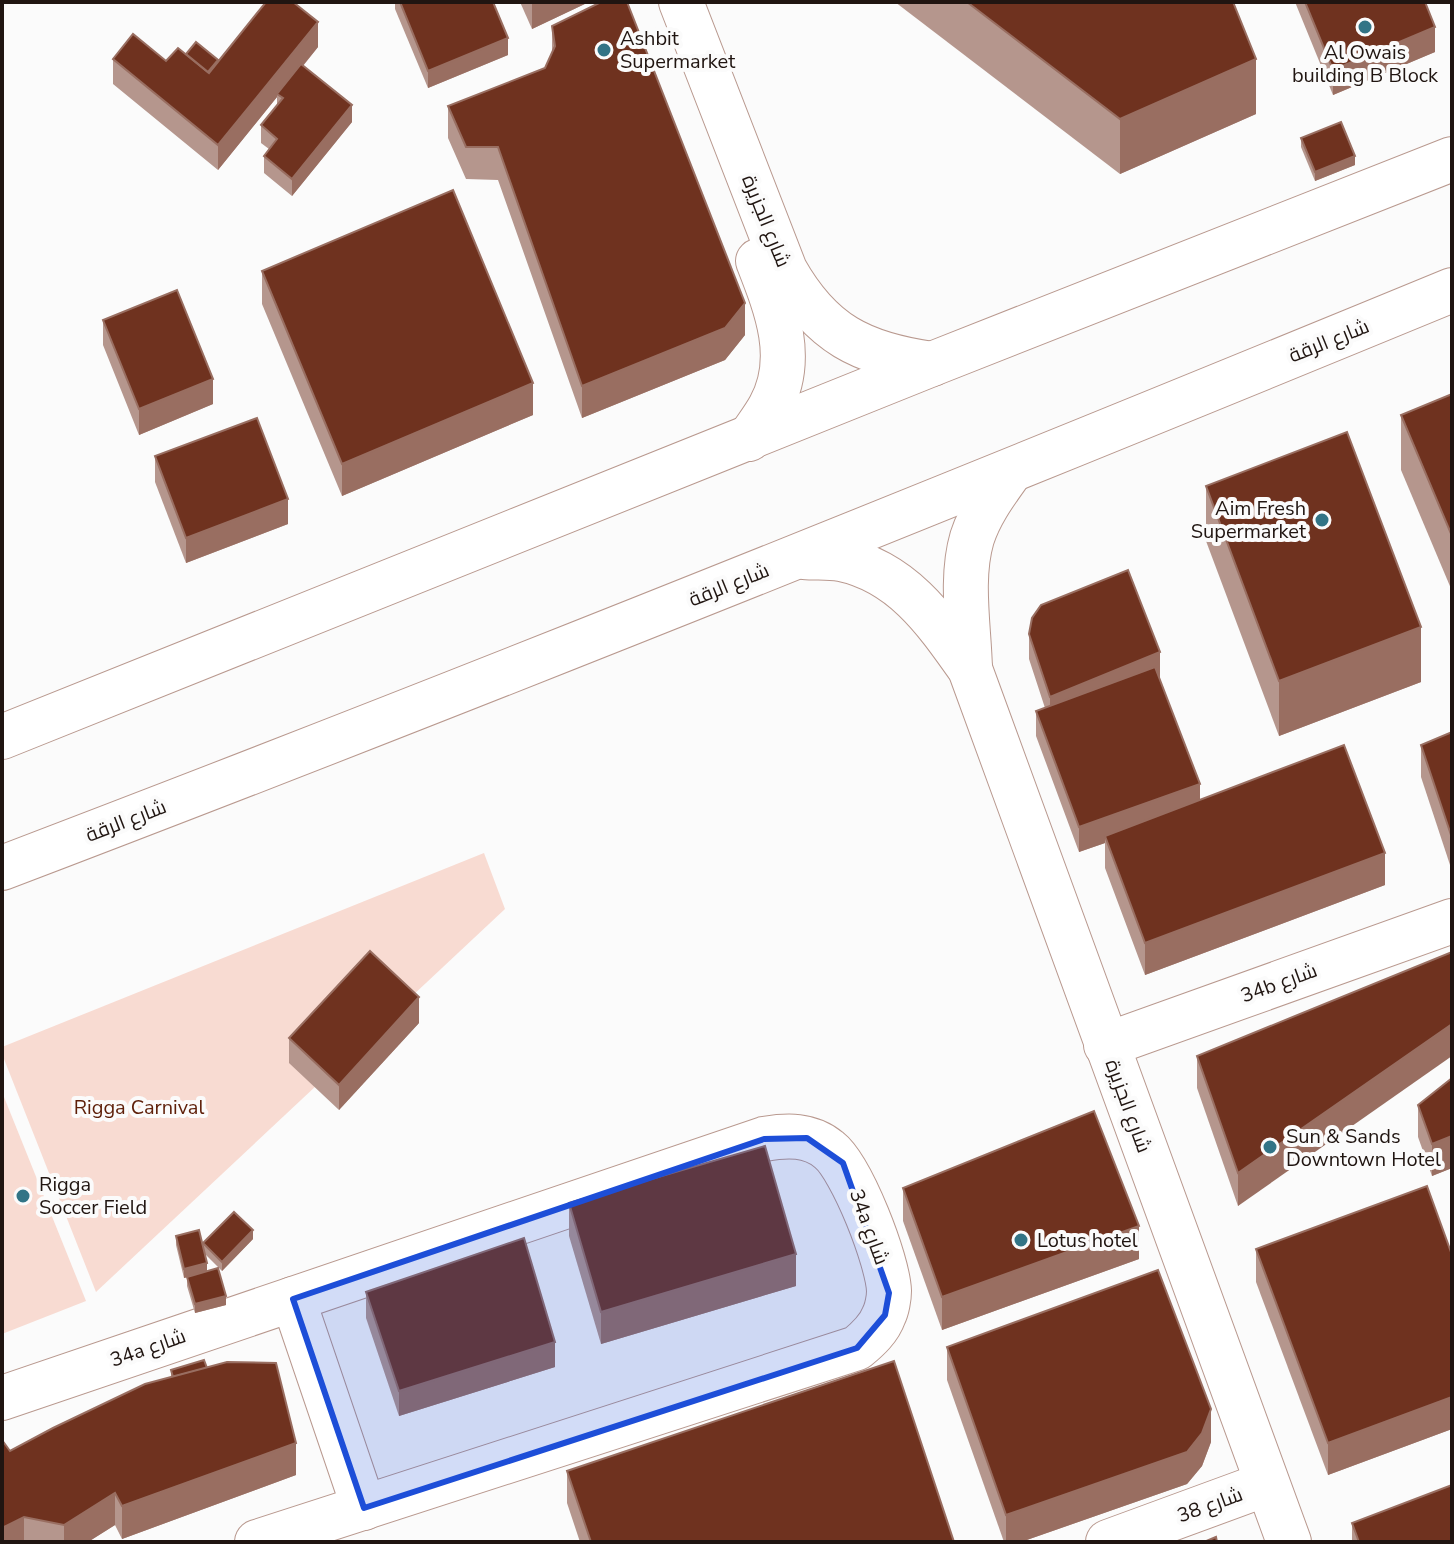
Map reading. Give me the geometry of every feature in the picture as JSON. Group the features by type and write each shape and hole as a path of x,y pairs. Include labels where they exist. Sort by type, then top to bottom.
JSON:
{"street":[{"name":"شارع الجزيرة","path":"655,2 782,329 783,367 776,392 772,404 749,439"},
{"name":"شارع الجزيرة","path":"681,2 785,270 795,288 821,320 854,343 892,358 932,364"},
{"path":"2,737 1452,159"},
{"name":"شارع الرقة","path":"2,868 352,735 800,557 1452,290"},
{"name":"شارع الجزيرة","path":"970,669 966,576 972,538 987,503 1010,472"},
{"name":"شارع الجزيرة","path":"800,557 840,559 878,571 911,594 937,623 970,669 1289,1542"},
{"name":"34b شارع","path":"1106,1045 1452,921"},
{"name":"34a شارع","path":"2,1398 764,1139 786,1135 807,1138 827,1148 843,1163 886,1271 889,1293 885,1315 873,1334 857,1348 257,1542"},
{"path":"293,1299 364,1508"},
{"name":"شارع 38","path":"1108,1542 1266,1484"}],"highlighted area":[{"path":"807,1138 843,1163 889,1293 885,1315 857,1348 364,1508 293,1299 764,1139"}],"green space":[{"name":"Rigga Carnival","path":"484,853 505,909 96,1292 2,1054 2,1047"},
{"name":"Rigga Soccer Field","path":"2,1092 86,1301 2,1334"}],"building":[{"path":"266,2 293,2 318,22 218,145 113,59 133,34 166,61 178,48 209,73"},
{"path":"400,2 493,2 508,38 428,71"},
{"path":"601,2 627,2 745,303 725,328 582,386 498,147 466,147 448,106 545,68 555,46 552,26"},
{"path":"967,2 1233,2 1256,59 1120,119"},
{"name":"Al Owais building B Block","path":"1305,2 1425,2 1435,27 1333,70"},
{"path":"196,42 218,60 208,72 186,54"},
{"path":"301,64 352,105 292,179 264,156 277,139 261,125 283,98 277,94"},
{"path":"1341,122 1355,156 1315,172 1301,138"},
{"path":"453,190 533,383 342,464 262,271"},
{"path":"177,290 213,379 139,409 103,320"},
{"path":"1452,394 1452,536 1401,415"},
{"path":"257,418 288,499 186,538 155,456"},
{"path":"1347,432 1421,627 1279,681 1206,486"},
{"path":"1128,570 1160,652 1050,697 1029,634 1032,618 1041,605"},
{"path":"1155,667 1200,784 1079,827 1036,711"},
{"path":"1452,732 1452,838 1421,745"},
{"path":"1344,745 1385,853 1145,943 1105,836"},
{"path":"370,951 419,997 339,1085 289,1038"},
{"name":"Sun & Sands Downtown Hotel","path":"1452,952 1452,1024 1238,1173 1197,1056"},
{"path":"1452,1078 1452,1136 1432,1144 1418,1105"},
{"name":"Lotus hotel","path":"1094,1111 1139,1226 942,1297 903,1188"},
{"path":"765,1146 796,1254 601,1312 569,1203"},
{"path":"1427,1186 1452,1255 1452,1397 1328,1443 1256,1249"},
{"path":"234,1212 253,1230 222,1262 203,1243"},
{"path":"199,1230 207,1263 184,1269 176,1236"},
{"path":"524,1238 555,1342 399,1391 366,1292"},
{"path":"218,1268 226,1296 195,1304 187,1277"},
{"path":"1158,1270 1211,1409 1202,1433 1187,1452 1006,1515 947,1347"},
{"path":"204,1360 207,1368 173,1377 171,1370"},
{"path":"894,1361 954,1542 591,1542 567,1471"},
{"path":"227,1362 276,1363 296,1443 122,1506 115,1493 64,1525 24,1517 2,1528 2,1440 10,1451 145,1384"},
{"path":"1452,1485 1452,1542 1359,1542 1352,1523"}],"place":[{"name":"Al Owais building B Block","path":"1365,27"},
{"name":"Ashbit Supermarket","path":"604,50"},
{"name":"Aim Fresh Supermarket","path":"1322,520"},
{"name":"Sun & Sands Downtown Hotel","path":"1270,1147"},
{"name":"Rigga Soccer Field","path":"23,1196"},
{"name":"Lotus hotel","path":"1021,1240"}]}
